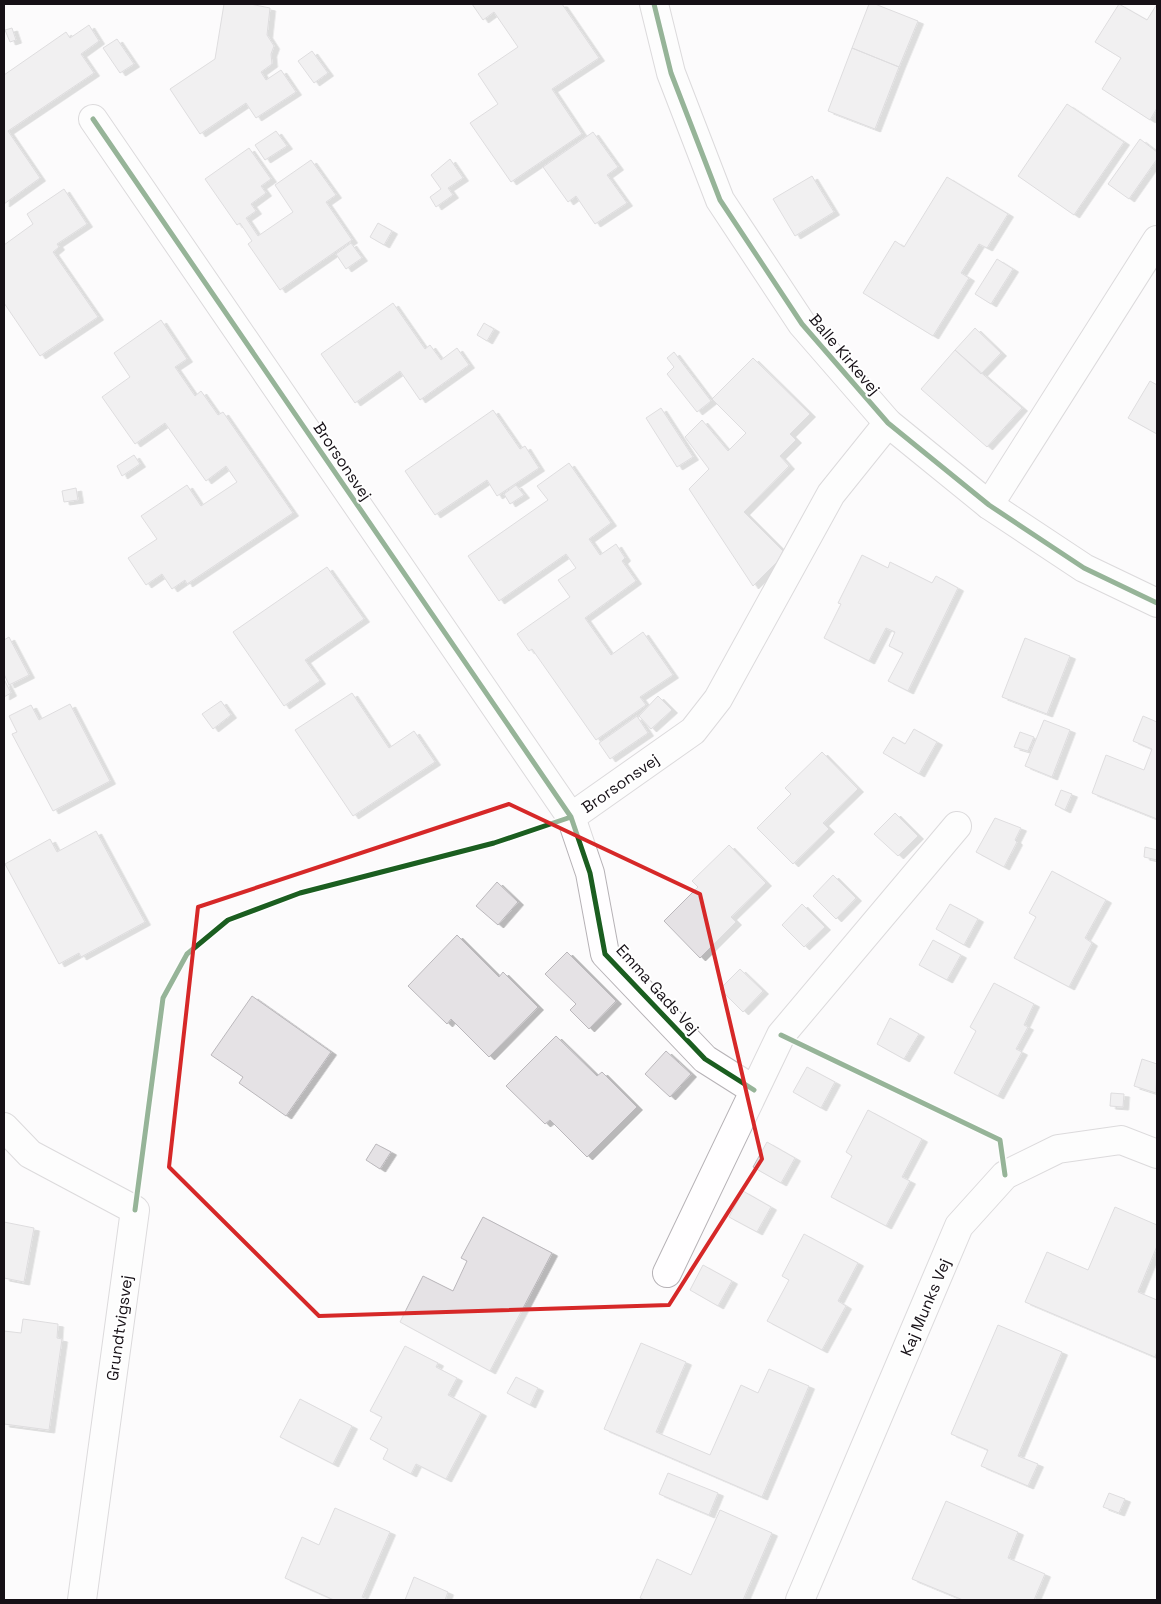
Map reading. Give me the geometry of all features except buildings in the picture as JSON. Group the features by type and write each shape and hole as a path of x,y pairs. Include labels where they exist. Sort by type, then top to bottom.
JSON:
{"street":[{"name":"Balle Kirkevej","path":"654,4 671,72 720,200 802,324 888,423 988,505 1084,568 1157,603"},
{"name":"Brorsonsvej","path":"93,119 571,817 693,731 718,699 831,494 888,423"},
{"path":"988,505 1157,240"},
{"name":"Emma Gads Vej","path":"571,817 590,874 606,954 705,1059 754,1090"},
{"path":"667,1273 781,1034 957,826"},
{"name":"Grundtvigsvej","path":"4,1127 30,1154 135,1210 82,1600"},
{"name":"Kaj Munks Vej","path":"800,1600 959,1226 1004,1175 1058,1148 1121,1140 1157,1154"}],"highlighted area":[{"path":"509,804 700,894 762,1159 669,1305 319,1316 169,1167 198,907"}],"cycle path":[{"path":"654,4 671,73 720,200 802,324 888,423 989,505 1084,568 1157,603"},
{"path":"93,119 571,817 590,873 605,954 705,1059 754,1090"},
{"path":"135,1210 163,998 187,954 228,920 300,893 494,843 571,817"},
{"path":"781,1035 1000,1140 1005,1175"}]}
